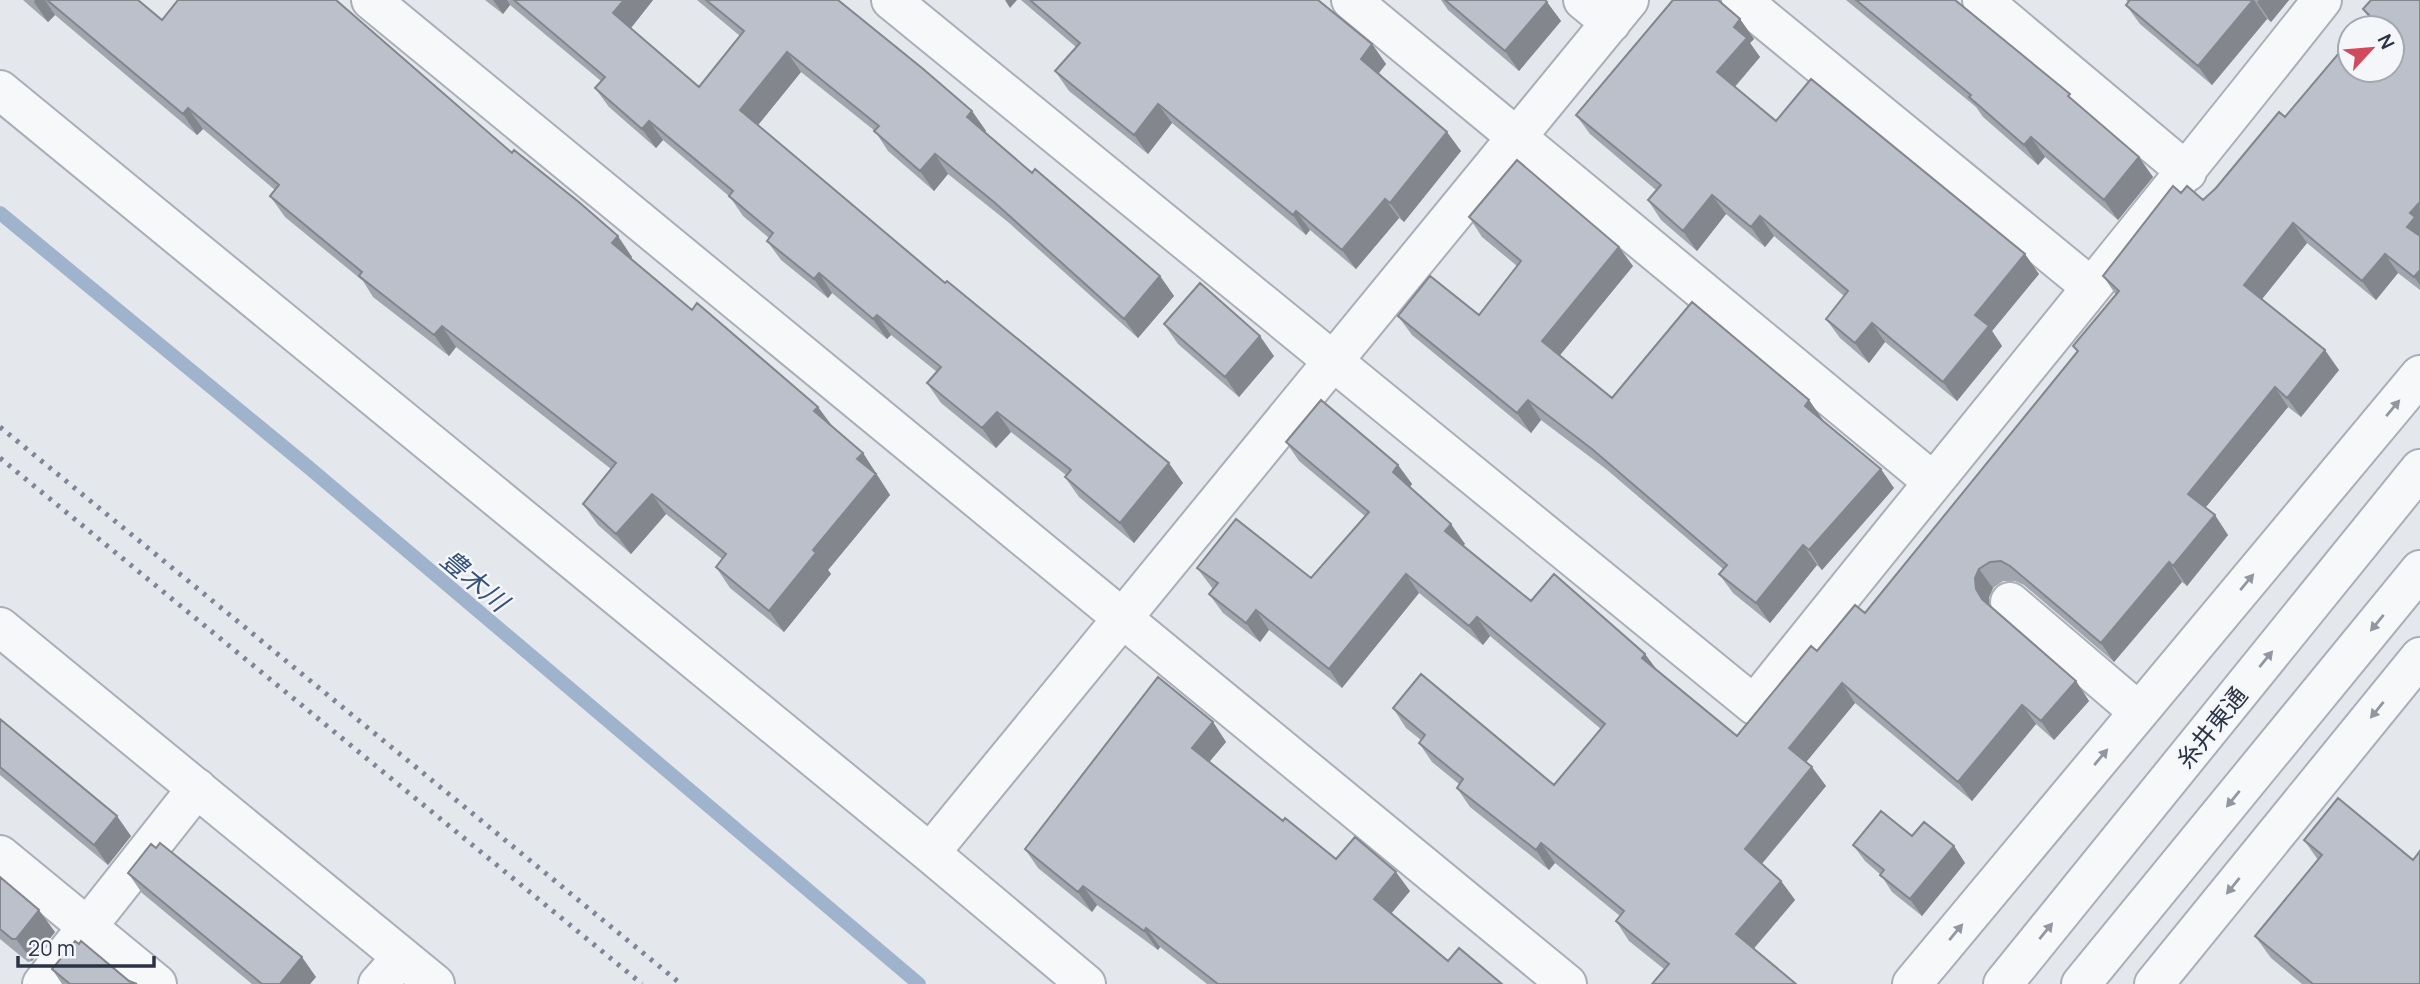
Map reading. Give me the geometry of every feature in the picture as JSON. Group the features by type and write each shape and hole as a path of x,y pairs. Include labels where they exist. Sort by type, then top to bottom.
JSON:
{"street":[{"path":"371,0 1567,984"},
{"path":"891,0 1754,705 1932,481 2187,172 2322,0"},
{"path":"1351,0 1932,481"},
{"path":"1741,0 2091,287"},
{"path":"1982,0 2187,172"},
{"path":"930,853 1517,136 1608,8"},
{"path":"0,90 1086,984"},
{"path":"1912,984 2420,375"},
{"name":"糸井東通","path":"2003,984 2420,469"},
{"path":"2081,984 2420,570"},
{"path":"2010,602 2139,712"},
{"path":"0,627 197,788 390,970 435,984"},
{"path":"2154,984 2420,657"},
{"path":"41,984 197,788"},
{"path":"0,855 157,984"}],"building":[{"path":"47,0 138,0 162,20 178,0 336,0 512,153 514,150 618,236 612,243 692,310 697,303 818,407 814,411 863,453 857,459 876,474 813,550 816,553 769,611 716,567 726,554 652,494 616,534 583,504 616,463 442,326 434,335 359,276 362,272 270,196 279,185 188,108 183,114"},
{"path":"514,0 624,0 613,13 699,87 744,31 706,0 838,0 972,111 967,117 1032,173 1035,169 1160,276 1124,319 994,202 935,154 920,171 874,131 879,126 787,52 740,110 945,283 947,281 1169,463 1120,523 1065,477 1071,470 997,412 982,428 927,383 941,367 877,315 873,319 819,273 814,279 767,241 773,233 729,196 733,191 649,121 642,129 595,88 605,77"},
{"path":"1030,0 1318,0 1372,44 1361,59 1447,132 1390,203 1385,199 1342,250 1296,211 1293,215 1158,104 1134,135 1055,71 1080,43"},
{"path":"1445,0 1545,0 1547,2 1505,51"},
{"path":"1673,0 1718,0 1740,19 1734,27 1747,38 1717,72 1776,121 1811,79 2025,254 1975,315 1989,326 1943,382 1872,323 1855,343 1826,319 1848,291 1760,216 1751,227 1712,195 1683,231 1648,200 1661,185 1576,115"},
{"path":"1856,0 1955,0 2070,94 2068,96 2139,157 2104,200 2031,137 2024,145 1969,97 1971,95"},
{"path":"2130,0 2253,0 2198,66 2126,5"},
{"path":"2371,0 2420,0 2420,202 2410,213 2415,217 2407,227 2420,236 2420,270 2414,277 2385,254 2362,281 2293,223 2244,285 2325,350 2287,398 2275,387 2188,494 2215,515 2173,566 2169,562 2101,643 2010,566 2001,561 1990,562 1979,569 1975,578 1976,589 1982,599 2076,681 2041,721 2022,705 1958,782 1842,683 1789,748 1812,767 1745,849 1781,881 1736,934 1796,984 1652,984 1669,964 1616,921 1624,911 1541,843 1536,850 1457,788 1463,779 1419,743 1425,735 1393,708 1421,674 1554,785 1605,724 1477,617 1469,626 1406,574 1329,669 1256,610 1246,623 1209,594 1218,583 1197,568 1236,519 1311,578 1369,512 1286,442 1321,400 1398,465 1393,472 1451,524 1445,531 1531,601 1554,574 1645,654 1642,658 1737,736 1811,646 1817,651 1855,605 1865,613 2078,351 2073,346 2119,291 2103,276 2173,186 2181,193 2187,186 2203,200 2279,112 2285,117 2336,57 2336,84 2406,84 2406,14 2368,14 2363,9"},
{"path":"1517,160 1619,247 1542,341 1612,398 1692,302 1809,400 1805,406 1881,469 1809,550 1803,545 1756,603 1719,574 1727,565 1592,449 1528,400 1517,413 1398,316 1430,276 1479,315 1521,261 1469,217"},
{"path":"1200,283 1260,336 1225,377 1164,324"},
{"path":"1158,677 1213,722 1192,748 1283,821 1285,818 1336,859 1355,837 1396,872 1374,899 1448,961 1459,948 1502,984 1218,984 1146,928 1144,931 1083,886 1078,892 1025,849"},
{"path":"0,719 117,816 94,845 0,767"},
{"path":"2338,798 2413,860 2420,851 2420,984 2313,984 2255,936 2322,855 2304,840"},
{"path":"1881,811 1912,836 1924,822 1954,846 1910,899 1880,875 1884,870 1853,845"},
{"path":"160,843 302,957 280,984 262,984 128,873 151,844 156,848"},
{"path":"0,877 39,910 16,939 12,939 0,929"},
{"path":"75,941 79,944 81,941 129,981 137,984 70,984 52,969"}],"waterway":[{"name":"豊木川","path":"0,213 307,466 919,984"}],"railway":[{"path":"0,427 681,984"},
{"path":"0,458 642,984"}]}
